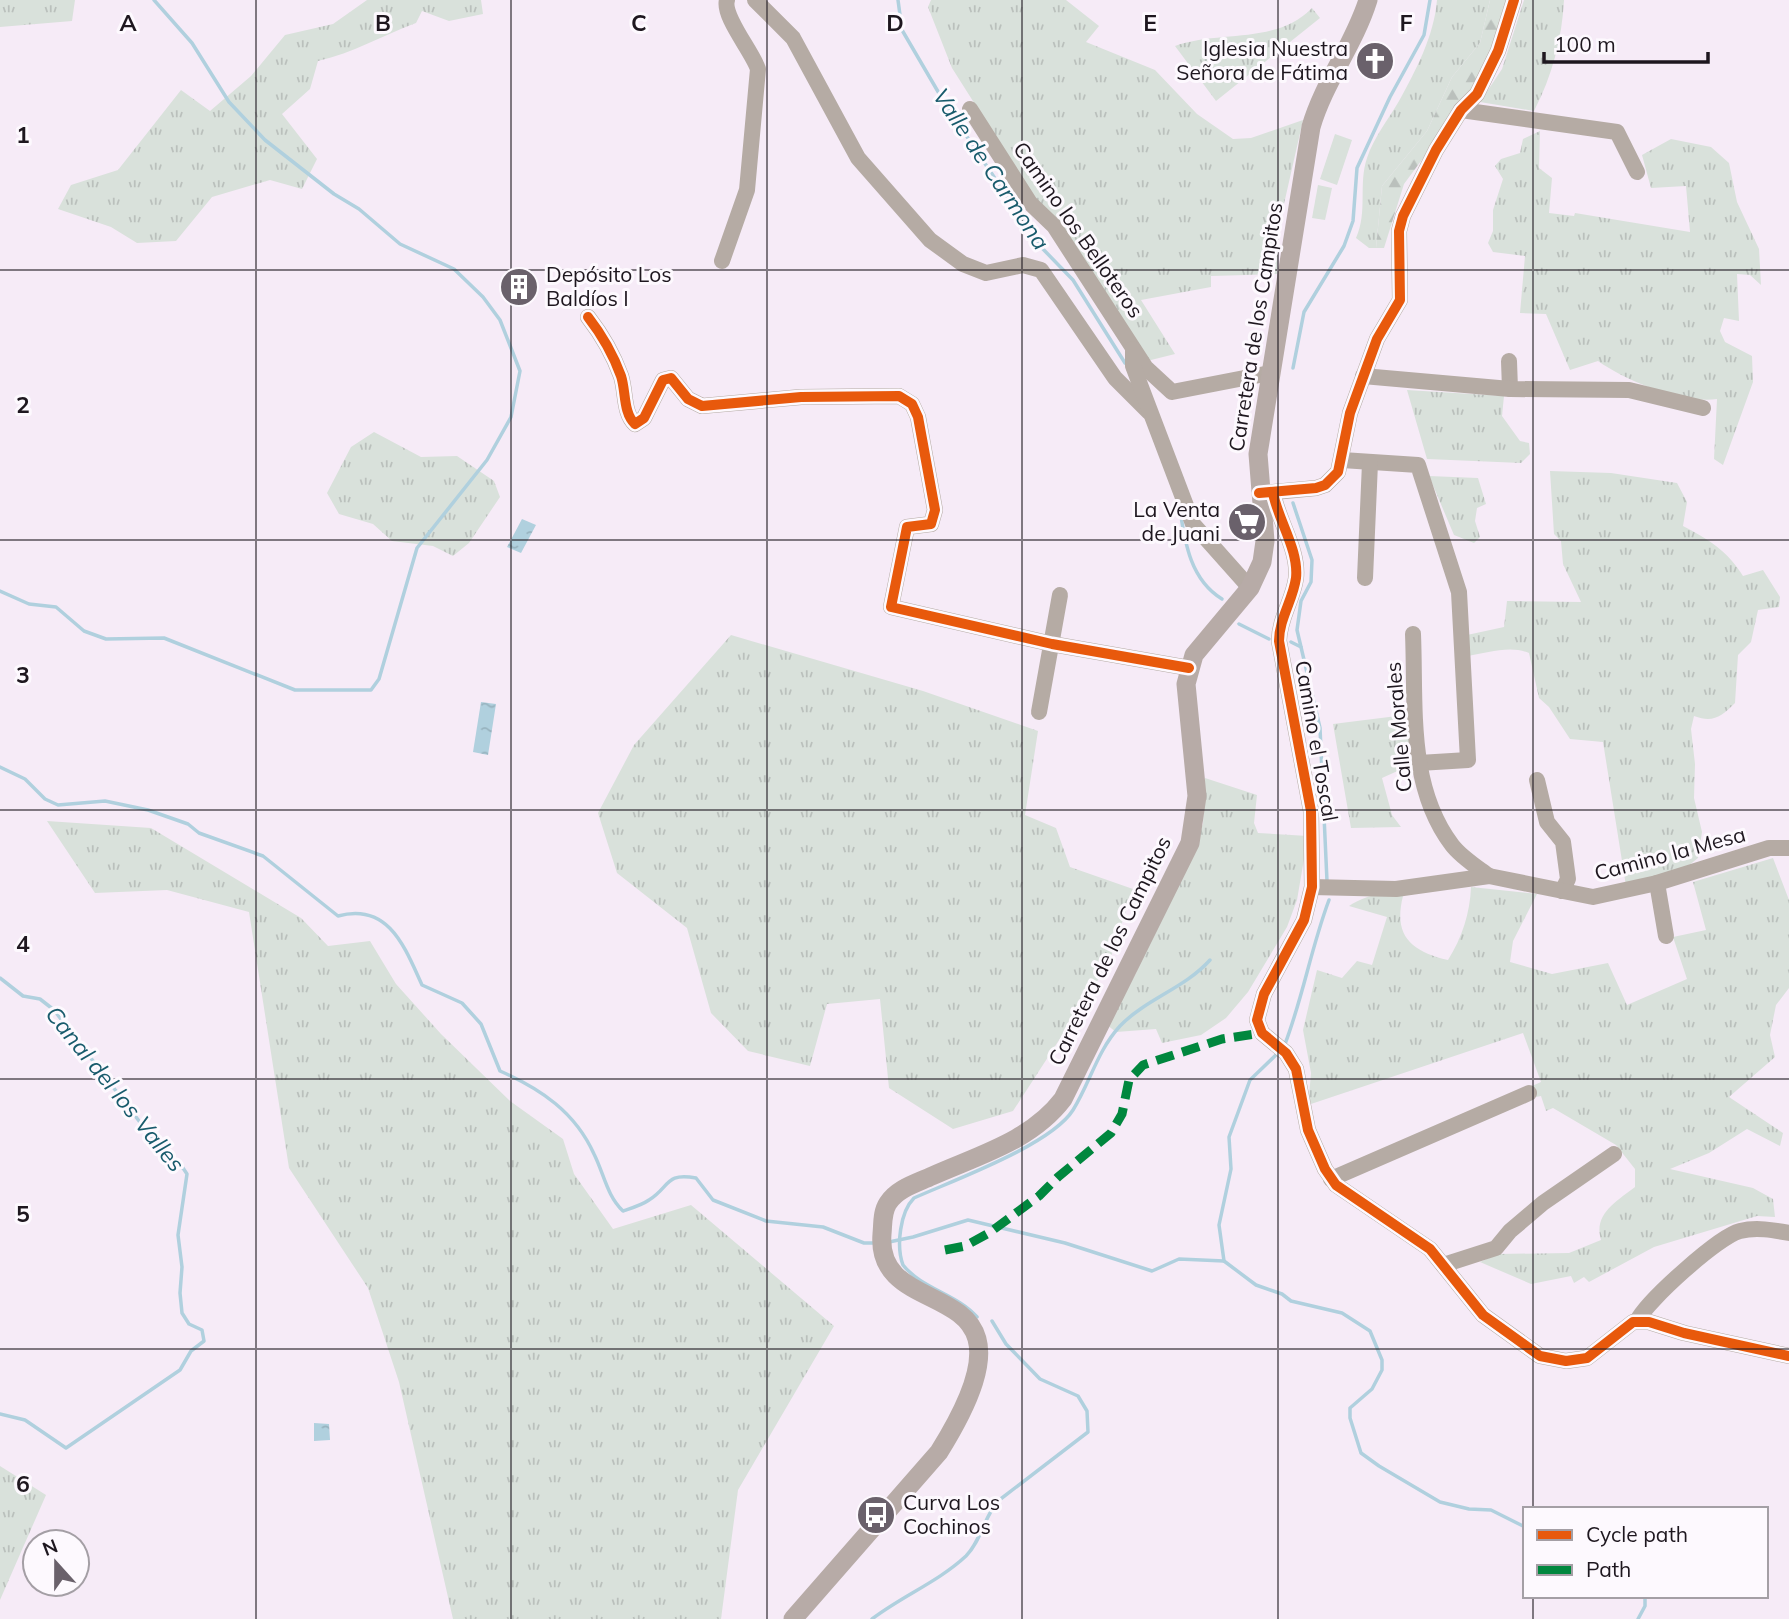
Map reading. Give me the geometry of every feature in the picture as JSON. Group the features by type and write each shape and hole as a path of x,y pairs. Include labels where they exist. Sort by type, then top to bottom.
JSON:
{"main road":[{"name":"Carretera de los Campitos","path":"793,1619 934,1458 956,1422 979,1360 976,1332 963,1314 906,1286 887,1268 880,1251 884,1212 890,1201 903,1189 1029,1132 1052,1113 1063,1099 1190,843 1197,796 1186,684 1189,668 1203,641 1250,588 1262,562 1266,493 1258,454 1311,127 1317,108 1361,23 1368,0"}],"street":[{"path":"722,261 747,190 758,69 752,51 727,14 727,0"},
{"path":"755,0 793,38 858,158 930,240 963,264 986,273 1023,265 1041,270 1115,378 1149,412"},
{"path":"1266,493 1325,485 1339,472 1350,413 1363,376 1377,339 1400,300 1399,231 1402,216 1436,150 1461,110 1477,94 1492,62 1514,0"},
{"name":"Camino los Belloteros","path":"970,108 1030,203 1054,226 1146,368 1177,394 1270,373"},
{"path":"1461,110 1618,132 1637,172"},
{"path":"588,317 604,338 622,379 629,419 635,424 643,418 663,380 671,378 688,399 702,406 801,397 899,396 912,404 918,417 936,510 931,524 907,527 891,607 1052,644 1189,668"},
{"path":"1133,346 1133,366 1193,524 1250,588"},
{"path":"1509,361 1510,388"},
{"path":"1363,376 1510,388 1629,390 1703,408"},
{"path":"1342,460 1418,465 1459,592 1468,760 1419,763"},
{"path":"1365,578 1370,463"},
{"name":"Camino el Toscal","path":"1266,493 1296,566 1292,594 1279,629 1279,641 1313,826 1312,887 1304,920 1264,994 1257,1020 1262,1033 1286,1053 1296,1069 1308,1130 1331,1179 1430,1249 1473,1304 1499,1329 1547,1359 1566,1361 1587,1358 1637,1321 1671,1281 1737,1231 1754,1228 1789,1233"},
{"path":"1039,712 1060,595"},
{"name":"Calle Morales","path":"1413,634 1421,782 1429,807 1452,846 1489,876"},
{"path":"1537,780 1547,822 1563,842 1568,879 1562,891"},
{"name":"Camino la Mesa","path":"1312,887 1396,888 1489,876 1593,897 1657,883 1769,848 1789,848"},
{"path":"1657,883 1666,936"},
{"path":"1331,1179 1529,1093"},
{"path":"1443,1265 1496,1248 1510,1231 1544,1203 1614,1154"},
{"path":"1637,1321 1789,1356"}],"green space":[{"path":"0,0 75,0 72,21 0,27"},
{"path":"367,0 481,0 483,14 449,21 422,11 416,23 318,61 310,89 282,114 317,159 302,189 270,180 212,197 176,241 137,243 111,227 58,209 71,185 118,170 181,90 210,111 251,76 285,35 333,24"},
{"path":"931,0 1066,0 1099,26 1086,42 1155,70 1197,114 1233,139 1251,138 1303,120 1279,226 1277,274 1211,276 1211,287 1141,300 1175,354 1147,361 1033,196 952,68 928,7"},
{"path":"1437,0 1490,0 1480,43 1452,77 1427,131 1382,186 1376,248 1369,248 1356,238 1362,218 1364,168 1377,136 1418,65 1432,27"},
{"path":"1490,0 1509,0 1494,49 1472,92 1404,184 1384,248 1376,248 1382,186 1427,131 1452,77 1480,43"},
{"path":"1524,0 1564,0 1555,57 1534,111 1480,102 1502,69"},
{"path":"1312,8 1320,18 1216,101 1175,46 1192,41 1265,32 1298,20"},
{"path":"1540,131 1539,168 1552,178 1549,213 1574,216 1575,213 1690,232 1686,186 1651,188 1642,155 1671,139 1711,147 1729,163 1737,202 1759,249 1761,285 1750,275 1737,274 1739,321 1724,318 1720,331 1725,342 1752,356 1753,382 1723,465 1714,459 1717,399 1688,398 1655,389 1598,361 1570,370 1546,314 1520,313 1525,256 1493,252 1488,243 1493,231 1493,210 1503,179 1495,166 1501,159 1520,153 1523,139"},
{"path":"1335,134 1352,140 1337,185 1320,179"},
{"path":"1318,185 1332,188 1325,220 1312,218"},
{"path":"1407,390 1504,396 1502,416 1520,441 1529,443 1530,454 1521,463 1427,459"},
{"path":"374,432 421,457 457,456 494,481 500,497 469,543 453,556 433,546 392,541 373,524 339,514 327,493 351,447"},
{"path":"1550,471 1611,473 1677,483 1687,502 1683,526 1717,546 1743,576 1763,570 1780,597 1779,607 1758,610 1751,642 1738,655 1735,703 1712,719 1694,716 1691,729 1695,764 1694,798 1702,832 1698,858 1683,870 1626,886 1603,742 1570,739 1549,707 1539,698 1529,653 1506,650 1468,656 1467,635 1504,627 1507,601 1581,602 1563,564 1561,541 1554,534"},
{"path":"1429,476 1478,478 1486,504 1477,508 1475,521 1480,537 1474,543 1454,535"},
{"path":"731,635 923,691 1038,731 1025,815 1056,828 1070,867 1133,889 1109,963 1013,1111 953,1129 889,1088 880,999 827,1004 810,1066 748,1051 711,1013 687,928 617,873 598,813 634,745"},
{"path":"1405,715 1413,764 1382,778 1392,815 1401,827 1351,828 1333,724"},
{"path":"1205,778 1257,795 1254,823 1258,833 1308,836 1297,900 1287,927 1248,992 1226,1018 1201,1035 1162,1043 1156,1029 1116,1032 1107,1025 1136,973 1154,923 1203,824"},
{"path":"47,821 151,828 301,918 328,946 370,941 396,984 441,1034 510,1101 563,1139 574,1174 613,1229 691,1205 834,1326 738,1490 721,1619 453,1619 399,1382 368,1288 289,1168 249,912 167,890 95,893"},
{"path":"1773,858 1789,900 1789,988 1776,1005 1770,1035 1775,1057 1729,1097 1783,1133 1780,1146 1747,1129 1709,1153 1670,1169 1753,1188 1773,1199 1775,1217 1757,1216 1654,1247 1589,1282 1584,1277 1574,1283 1571,1276 1531,1284 1480,1262 1498,1254 1569,1253 1601,1240 1599,1231 1603,1215 1635,1187 1635,1169 1616,1145 1553,1108 1546,1111 1541,1096 1536,1097 1532,1086 1541,1082 1523,1033 1311,1104 1311,1073 1303,1030 1317,970 1342,978 1357,961 1372,965 1387,917 1349,906 1354,903 1390,893 1403,896 1401,922 1408,940 1424,952 1448,960 1464,925 1471,887 1537,894 1513,941 1510,962 1552,974 1608,963 1627,1005 1687,979 1673,937 1706,930 1693,882"},
{"path":"0,1466 46,1495 32,1528 21,1528 21,1552 0,1600"}],"water":[{"path":"522,519 536,525 521,553 507,547"},
{"path":"481,702 496,704 488,755 473,752"},
{"path":"314,1423 329,1424 330,1440 314,1441"}],"waterway":[{"name":"Canal del los Valles","path":"0,591 29,604 56,607 84,631 106,639 164,638 295,690 371,690 379,679 417,548 487,460 511,417 520,371 500,320 483,297 454,269 400,244 359,209 334,194 265,140 229,102 192,43 154,0"},
{"name":"Valle de Carmona","path":"898,0 902,30 947,107 1041,247 1073,280 1125,363"},
{"path":"1293,368 1304,312 1344,246 1353,221 1357,168 1390,97 1424,35 1430,0"},
{"path":"1293,503 1312,560 1311,582 1301,601 1297,630 1320,728 1327,881"},
{"name":"Valle de Carmona","path":"1180,510 1187,548 1196,571 1203,582 1222,599"},
{"path":"1239,624 1269,639"},
{"path":"1291,642 1301,647"},
{"path":"0,767 25,779 45,799 58,805 105,801 148,810 188,824 199,833 263,856 338,916 356,913 383,922 401,943 422,985 462,1003 481,1024 500,1071 543,1094 577,1126 594,1154 613,1199 623,1211 646,1202 673,1179 696,1178 713,1200 766,1221 823,1227 864,1243 877,1243"},
{"path":"1285,1044 1329,900"},
{"path":"977,1317 960,1303 920,1280 903,1265 901,1230 909,1204 914,1198 1024,1148 1061,1123 1073,1110 1105,1046 1120,1026 1142,1008 1200,970 1210,960"},
{"name":"Canal del los Valles","path":"0,978 23,996 40,999 54,1010 172,1164 183,1168 187,1174 178,1235 182,1267 182,1313 189,1324 202,1330 204,1341 191,1351 180,1370 66,1448 25,1420 0,1414"},
{"path":"1278,1053 1250,1080 1229,1137 1231,1169 1219,1225 1224,1261 1256,1285 1282,1294 1291,1301 1342,1313 1370,1331 1382,1360 1382,1370 1372,1389 1350,1408 1350,1418 1361,1453 1440,1502 1469,1509 1491,1510 1523,1526"},
{"path":"889,1242 968,1220 1065,1243 1152,1271 1179,1259 1224,1261"},
{"path":"872,1619 944,1574 966,1556 998,1501 1088,1432 1087,1411 1078,1396 1040,1379 1006,1344 992,1321"},
{"path":"1638,1619 1645,1606 1645,1598"}],"marked path":[{"path":"945,1250 965,1246 989,1233 1039,1196 1111,1133 1122,1114 1129,1080 1143,1065 1222,1039 1262,1033"}],"cycle path":[{"path":"1259,493 1316,488 1325,485 1338,472 1350,413 1377,339 1400,300 1399,231 1403,216 1436,150 1461,110 1477,94 1498,51 1514,0"},
{"path":"588,317 614,360 623,382 628,414 635,424 644,418 663,380 671,378 688,399 702,406 801,397 899,396 912,404 918,417 935,510 931,524 907,527 891,607 1052,644 1189,668"},
{"path":"1273,493 1296,567 1296,578 1281,625 1279,641 1311,811 1312,887 1304,920 1264,994 1257,1020 1262,1033 1286,1053 1296,1069 1308,1130 1325,1169 1336,1185 1430,1249 1483,1315 1540,1356 1566,1361 1587,1358 1633,1322 1649,1322 1684,1333 1789,1356"}],"place":[{"name":"Iglesia Nuestra Señora de Fátima","path":"1375,61"},
{"name":"Depósito Los Baldíos I","path":"519,287"},
{"name":"La Venta de Juani","path":"1247,522"},
{"name":"Curva Los Cochinos","path":"876,1515"}]}
